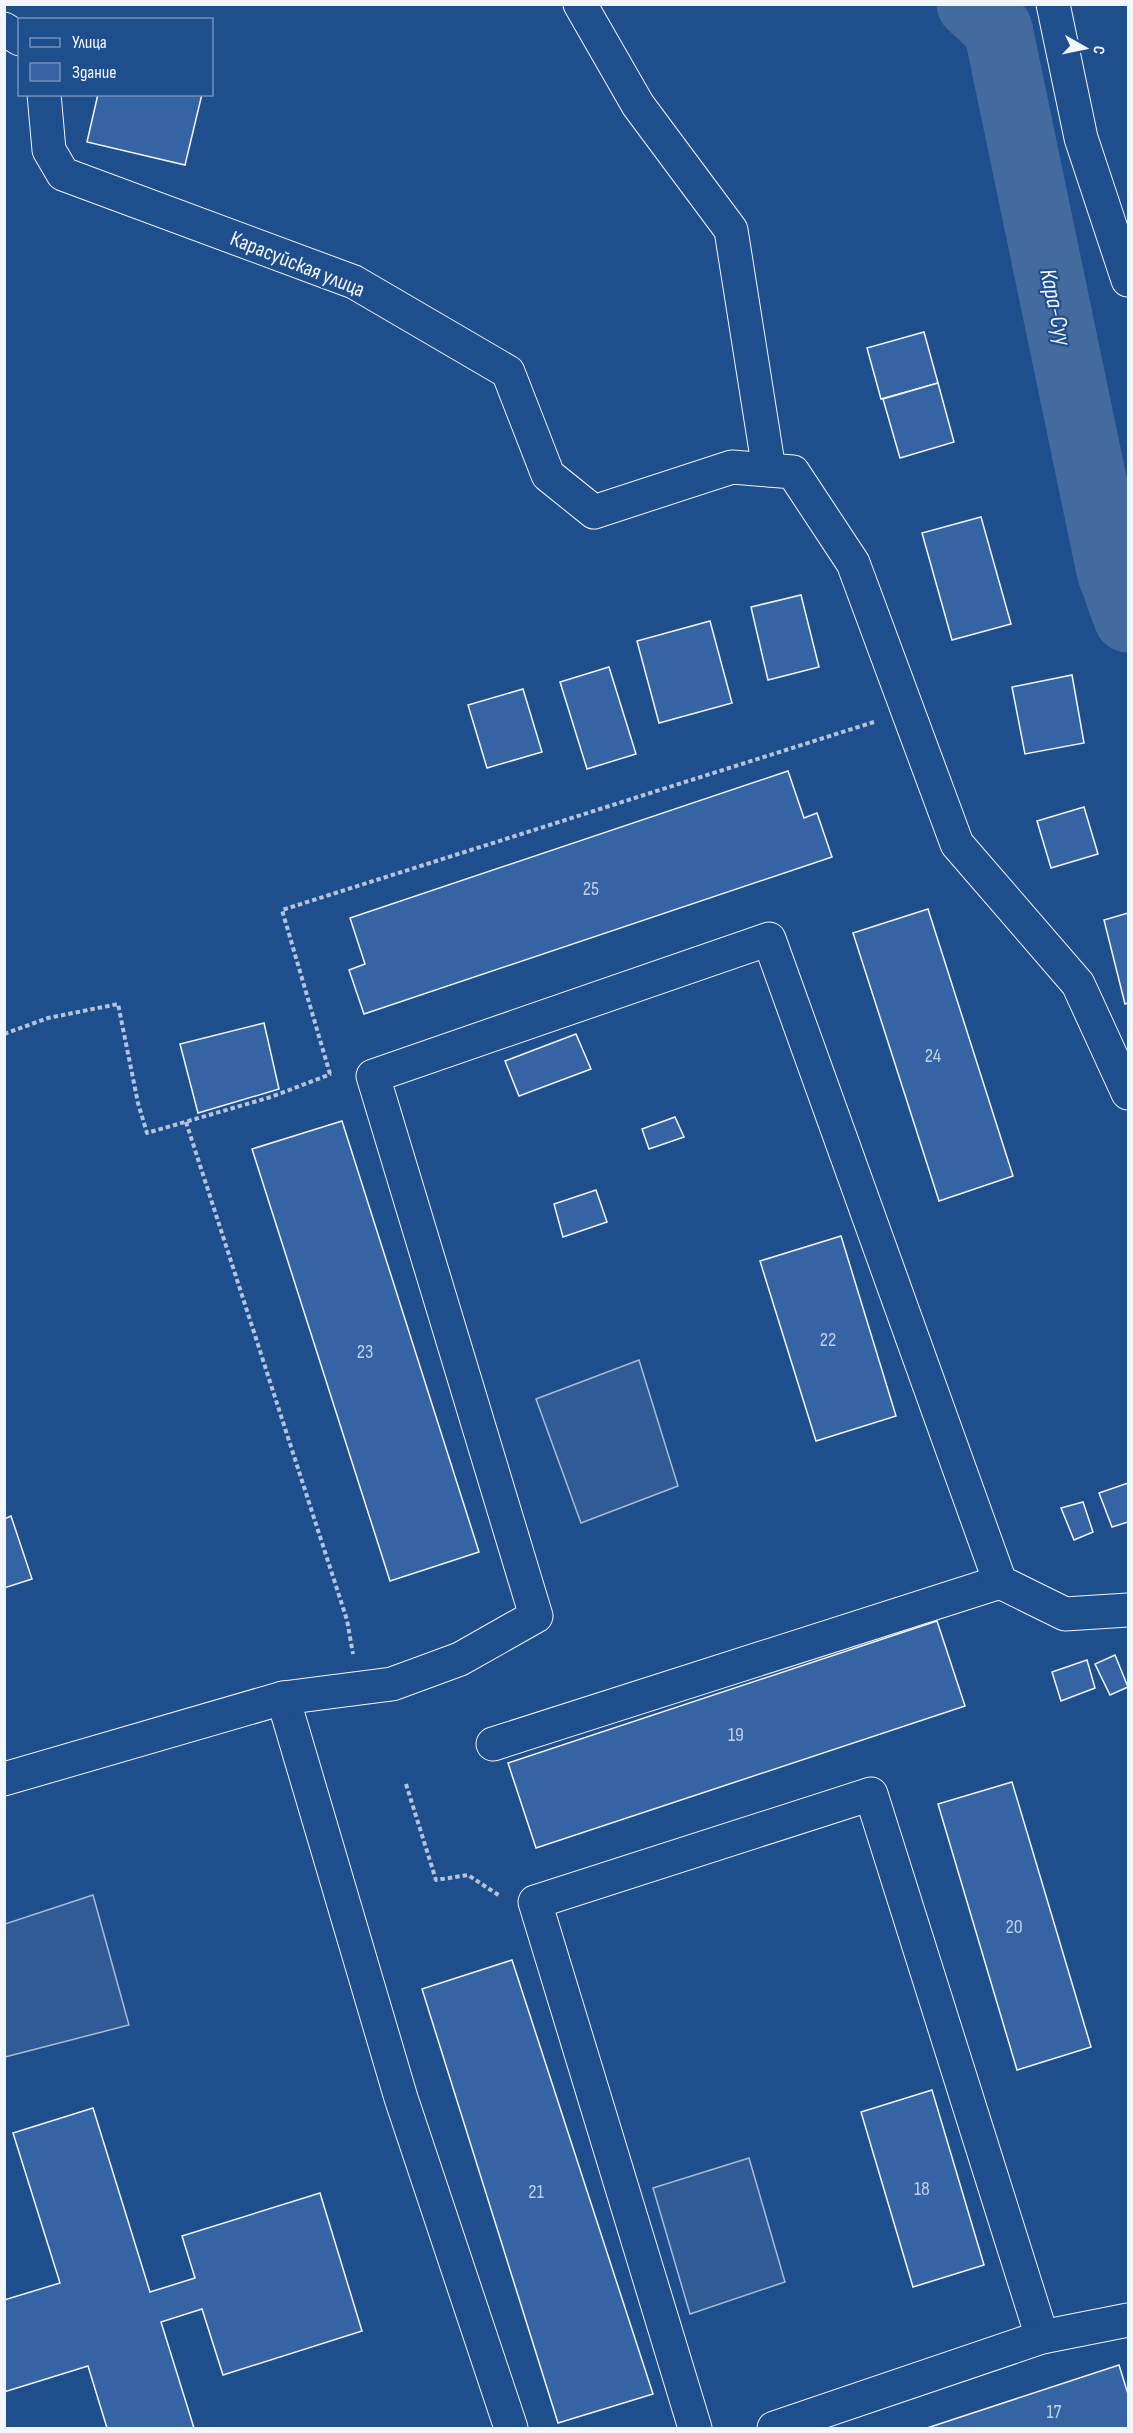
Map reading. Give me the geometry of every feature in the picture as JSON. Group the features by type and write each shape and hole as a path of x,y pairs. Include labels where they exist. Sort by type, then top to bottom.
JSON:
{"street":[{"path":"580,4 638,105 731,230 769,471 793,472 853,562 957,844 1078,984 1128,1093"},
{"path":"1053,4 1082,138 1128,280"},
{"path":"4,29 18,38"},
{"name":"Карасуйская улица","path":"44,96 49,150 63,174 354,282 508,372 548,475 594,512 732,467 769,471"},
{"path":"4,1779 283,1698 392,1684 460,1659 536,1616 373,1076 770,939 1000,1582"},
{"path":"493,1744 1000,1582 1065,1614 1128,1610"},
{"path":"283,1698 401,2098 511,2428"},
{"path":"695,2428 535,1902 871,1794 1042,2337"},
{"path":"774,2428 1042,2337 1128,2320"}],"path":[{"path":"330,1074 282,910 908,711"},
{"path":"4,1034 48,1018 118,1004 138,1103 147,1133 271,1097 330,1074 373,1076"},
{"path":"186,1122 347,1620 359,1690"},
{"path":"406,1785 436,1880 468,1875 504,1899 535,1902"}],"shaded area":[{"path":"639,1360 678,1486 581,1523 536,1399"},
{"path":"93,1895 129,2025 5,2057 5,1924"},
{"path":"749,2158 785,2282 690,2314 653,2188"}],"building":[{"path":"98,96 202,96 185,165 87,142"},
{"path":"924,332 938,383 881,399 867,348"},
{"path":"938,383 954,442 900,458 883,399"},
{"path":"981,517 1011,624 952,640 922,533"},
{"path":"801,595 819,667 768,680 751,607"},
{"path":"710,621 732,703 659,723 637,641"},
{"path":"609,667 636,754 587,769 560,682"},
{"path":"1072,675 1084,743 1025,754 1012,687"},
{"path":"523,689 542,752 487,768 468,705"},
{"path":"788,771 804,818 817,813 832,857 364,1014 349,970 365,964 350,918"},
{"path":"1084,807 1098,854 1051,868 1037,821"},
{"path":"928,909 1013,1176 939,1201 853,933"},
{"path":"1128,913 1128,1003 1125,1004 1104,920"},
{"path":"264,1023 279,1089 198,1113 180,1044"},
{"path":"576,1034 591,1069 519,1096 505,1061"},
{"path":"675,1117 684,1137 649,1149 642,1129"},
{"path":"342,1121 479,1552 390,1581 252,1149"},
{"path":"596,1190 607,1222 563,1237 554,1204"},
{"path":"841,1236 896,1416 816,1441 760,1261"},
{"path":"1128,1483 1128,1522 1112,1527 1099,1493"},
{"path":"1083,1502 1093,1532 1074,1540 1061,1508"},
{"path":"11,1516 32,1579 4,1588 4,1519"},
{"path":"937,1621 965,1706 536,1848 508,1763"},
{"path":"1115,1655 1128,1687 1110,1695 1095,1664"},
{"path":"1087,1660 1095,1688 1061,1701 1052,1672"},
{"path":"1012,1782 1091,2047 1017,2070 938,1804"},
{"path":"512,1960 653,2394 558,2423 422,1989"},
{"path":"932,2090 984,2265 913,2287 861,2112"},
{"path":"93,2108 150,2292 195,2278 182,2236 320,2193 362,2331 223,2375 202,2309 161,2322 194,2428 107,2428 88,2366 4,2392 4,2300 60,2283 13,2133"},
{"path":"1119,2365 1128,2394 1128,2428 927,2428"}],"waterway":[{"name":"Кара-Суу","path":"971,4 998,29 1111,571 1128,618"}]}
